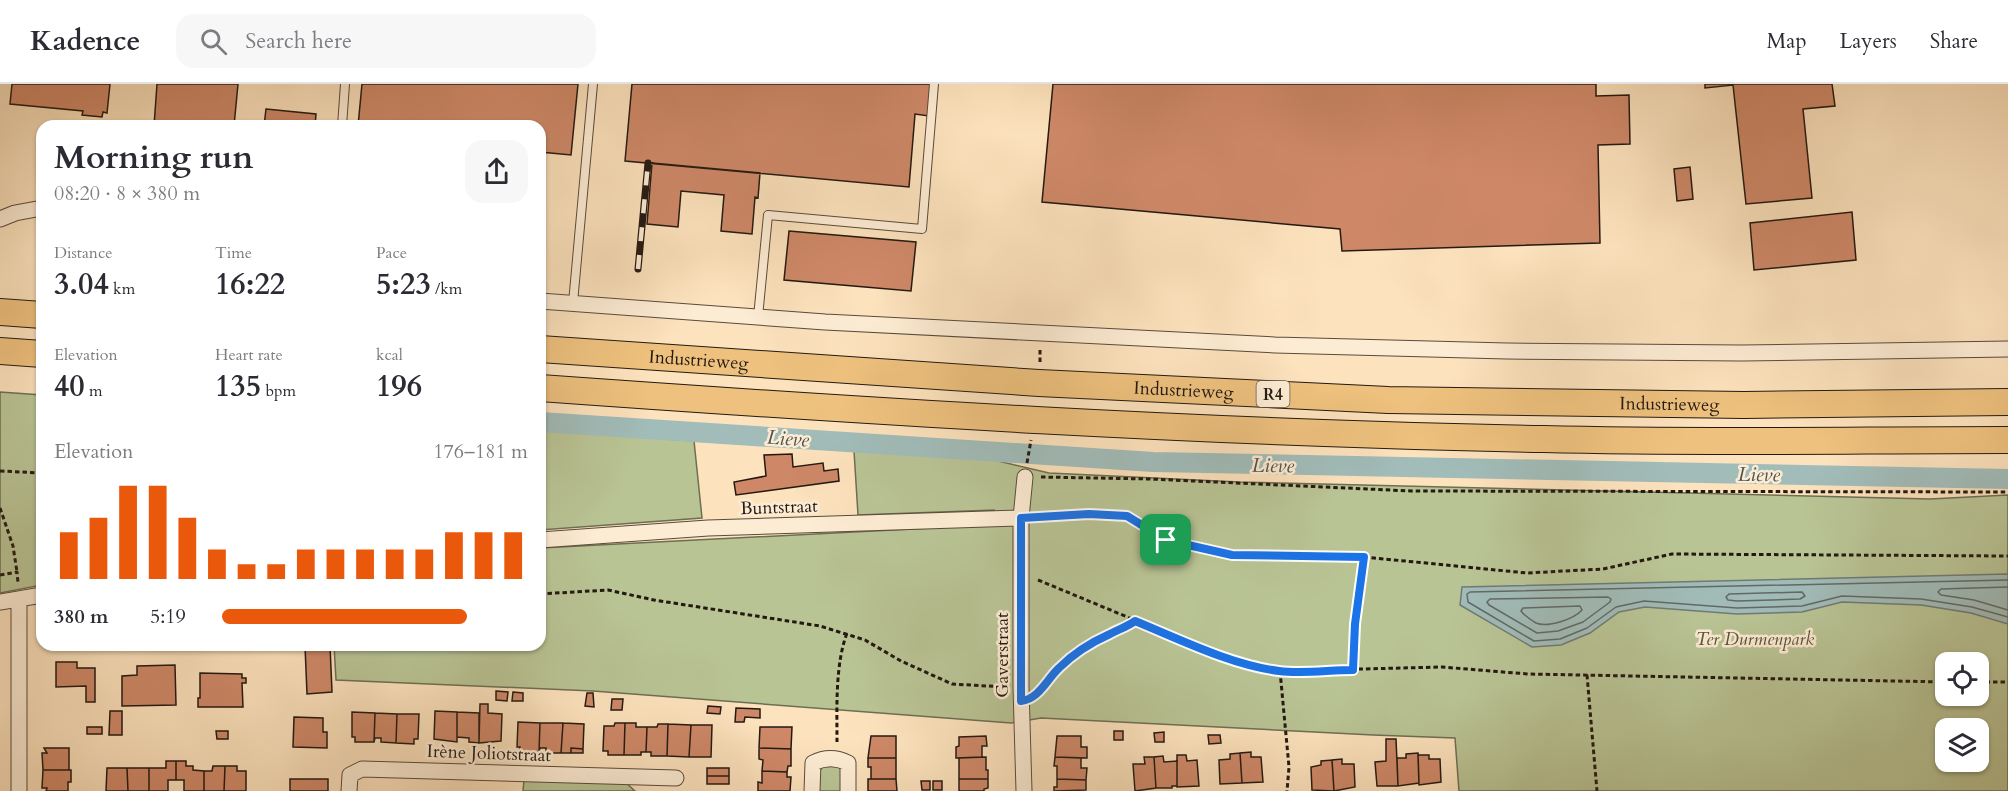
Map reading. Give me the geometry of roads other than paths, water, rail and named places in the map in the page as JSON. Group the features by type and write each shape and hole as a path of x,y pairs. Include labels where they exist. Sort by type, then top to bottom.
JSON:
{"highway":[{"path":"0,312 36,315"},
{"name":"Industrieweg","path":"546,349 1039,383 1388,400 1744,405 2008,402"},
{"path":"0,351 36,354"},
{"name":"Industrieweg","path":"546,388 1031,420 1299,432 1557,440 2008,440"}],"street":[{"path":"0,219 15,213 36,209"},
{"path":"546,301 758,317 1275,345 1742,353 2008,349"},
{"name":"Gaverstraat","path":"1024,791 1021,694 1021,518 1025,477"},
{"name":"Buntstraat","path":"546,540 708,528 1021,518"},
{"path":"0,602 36,596"},
{"path":"19,599 19,791"},
{"path":"812,791 813,763 820,759 838,759 849,763 848,791"},
{"name":"Irène Joliotstraat","path":"349,791 350,775 362,768 643,784 676,778"}],"lane":[{"path":"342,120 345,84"},
{"path":"573,303 593,84"},
{"path":"758,317 768,215 922,229 934,84"}],"water":[{"path":"2008,574 2008,624 1971,613 1921,605 1842,602 1802,612 1737,614 1645,607 1619,612 1590,633 1561,645 1532,647 1460,605 1462,587"}],"waterway":[{"name":"Lieve","path":"546,422 1153,462 2008,479"}],"railway":[{"path":"638,269 648,163"}],"park label":[{"name":"Ter Durmenpark","path":"1755,639"}]}
